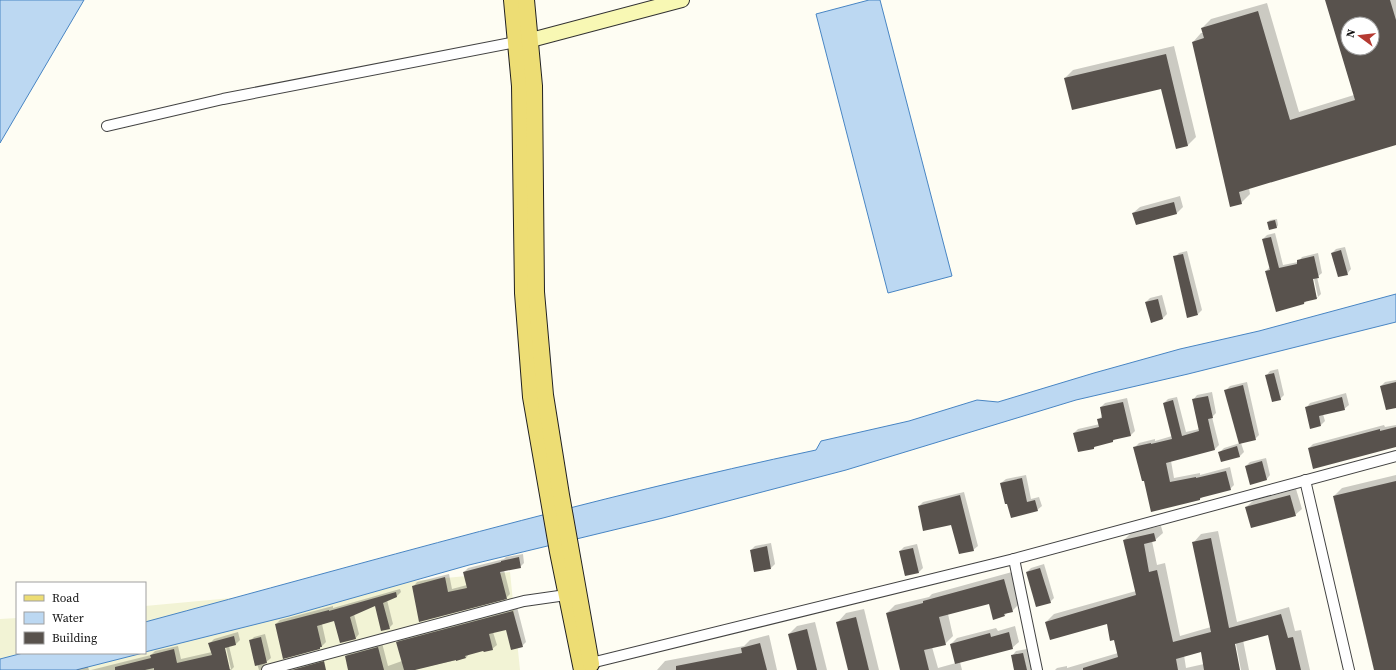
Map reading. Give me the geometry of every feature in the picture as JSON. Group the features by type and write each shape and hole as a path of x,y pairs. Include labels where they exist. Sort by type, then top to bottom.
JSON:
{"main road":[{"path":"512,0 523,41"},
{"path":"526,0 520,86 523,293 537,378 532,398 589,668"},
{"path":"565,551 566,595 589,668"}],"street":[{"path":"107,126 223,100 523,41 682,0"},
{"path":"589,668 1014,560 1396,456"},
{"path":"1305,480 1349,670"},
{"path":"1014,560 1037,670"},
{"path":"267,670 524,602 566,595"}],"green space":[{"path":"510,572 520,670 0,670 0,619 16,618 16,654 146,654 146,606"}],"water":[{"path":"0,0 84,0 0,143"},
{"path":"869,0 880,0 952,276 888,293 816,14"},
{"path":"1396,294 1396,322 1188,374 1076,400 846,470 663,518 469,565 289,616 146,652 146,622 563,510 816,450 821,441 909,421 977,400 998,402 1180,349 1259,331"},
{"path":"19,654 139,654 76,670 0,670 0,659"}],"building":[{"path":"1325,0 1390,0 1396,20 1396,145 1239,192 1242,204 1230,207 1192,42 1204,38 1201,28 1258,11 1290,120 1355,100 1342,56 1380,56 1380,16 1340,16 1340,50"},
{"path":"1166,54 1188,146 1176,149 1161,89 1072,110 1064,78"},
{"path":"1174,202 1177,214 1136,225 1132,213"},
{"path":"1275,220 1277,228 1269,230 1267,222"},
{"path":"1271,237 1279,268 1297,264 1297,260 1314,256 1319,278 1313,279 1317,299 1276,312 1265,271 1270,270 1262,239"},
{"path":"1341,250 1348,275 1338,277 1331,253"},
{"path":"1183,254 1198,315 1187,318 1173,256"},
{"path":"1158,299 1163,319 1151,323 1145,302"},
{"path":"1274,373 1281,400 1272,402 1265,375"},
{"path":"1396,382 1396,408 1386,410 1380,386"},
{"path":"1243,385 1256,440 1239,444 1224,390"},
{"path":"1208,396 1213,418 1208,419 1215,450 1166,463 1170,482 1226,471 1231,490 1200,498 1200,500 1151,512 1144,481 1142,481 1133,447 1172,439 1163,403 1173,400 1182,436 1199,431 1192,399"},
{"path":"1342,397 1345,410 1319,416 1321,426 1310,429 1305,407"},
{"path":"1123,402 1131,436 1113,440 1113,442 1094,447 1094,449 1078,452 1073,433 1099,427 1097,419 1102,418 1100,407"},
{"path":"1396,427 1396,447 1313,469 1308,448 1380,429 1380,431"},
{"path":"1237,446 1240,457 1221,462 1218,452"},
{"path":"1262,461 1267,480 1250,485 1245,466"},
{"path":"1022,478 1027,502 1035,500 1038,511 1011,518 1007,504 1005,504 1000,483"},
{"path":"1396,481 1396,670 1374,670 1333,496"},
{"path":"960,495 974,551 959,554 951,525 923,531 918,506"},
{"path":"1290,495 1296,516 1251,528 1245,507"},
{"path":"1154,533 1156,541 1144,544 1149,572 1157,570 1173,642 1211,632 1192,542 1211,538 1229,628 1281,614 1288,638 1293,637 1301,670 1276,670 1268,635 1235,644 1240,670 1204,670 1201,652 1176,659 1178,670 1083,670 1083,668 1118,657 1114,640 1110,641 1107,624 1050,640 1045,622 1136,595 1123,540"},
{"path":"767,546 771,569 754,572 750,550"},
{"path":"913,548 919,573 905,576 899,551"},
{"path":"519,557 521,568 500,572 507,599 419,622 412,586 445,577 448,592 467,588 463,572"},
{"path":"1040,568 1051,603 1036,607 1026,572"},
{"path":"1004,579 1013,612 1004,614 1005,616 993,620 989,604 939,617 946,645 924,650 929,670 900,670 886,613 923,603 923,601"},
{"path":"396,592 397,597 383,603 390,629 381,631 375,606 350,617 356,639 340,643 334,621 317,626 322,647 320,647 320,649 283,659 275,624 329,611"},
{"path":"513,611 523,647 511,650 506,630 489,634 493,650 465,656 466,658 456,661 415,670 404,670 396,642"},
{"path":"856,617 869,670 848,670 836,622"},
{"path":"807,629 817,670 797,670 788,634"},
{"path":"1009,632 1013,649 955,664 950,644 990,633 991,637"},
{"path":"234,636 236,645 225,648 230,670 154,670 154,668 145,670 115,670 115,667 151,658 150,655 174,649 177,663 212,655 208,643"},
{"path":"261,637 267,663 255,666 249,640"},
{"path":"760,643 767,670 676,670 676,666 742,653 741,648"},
{"path":"378,647 384,670 348,670 345,656"},
{"path":"1023,653 1027,670 1014,670 1011,655"},
{"path":"324,661 326,670 292,670"}]}
